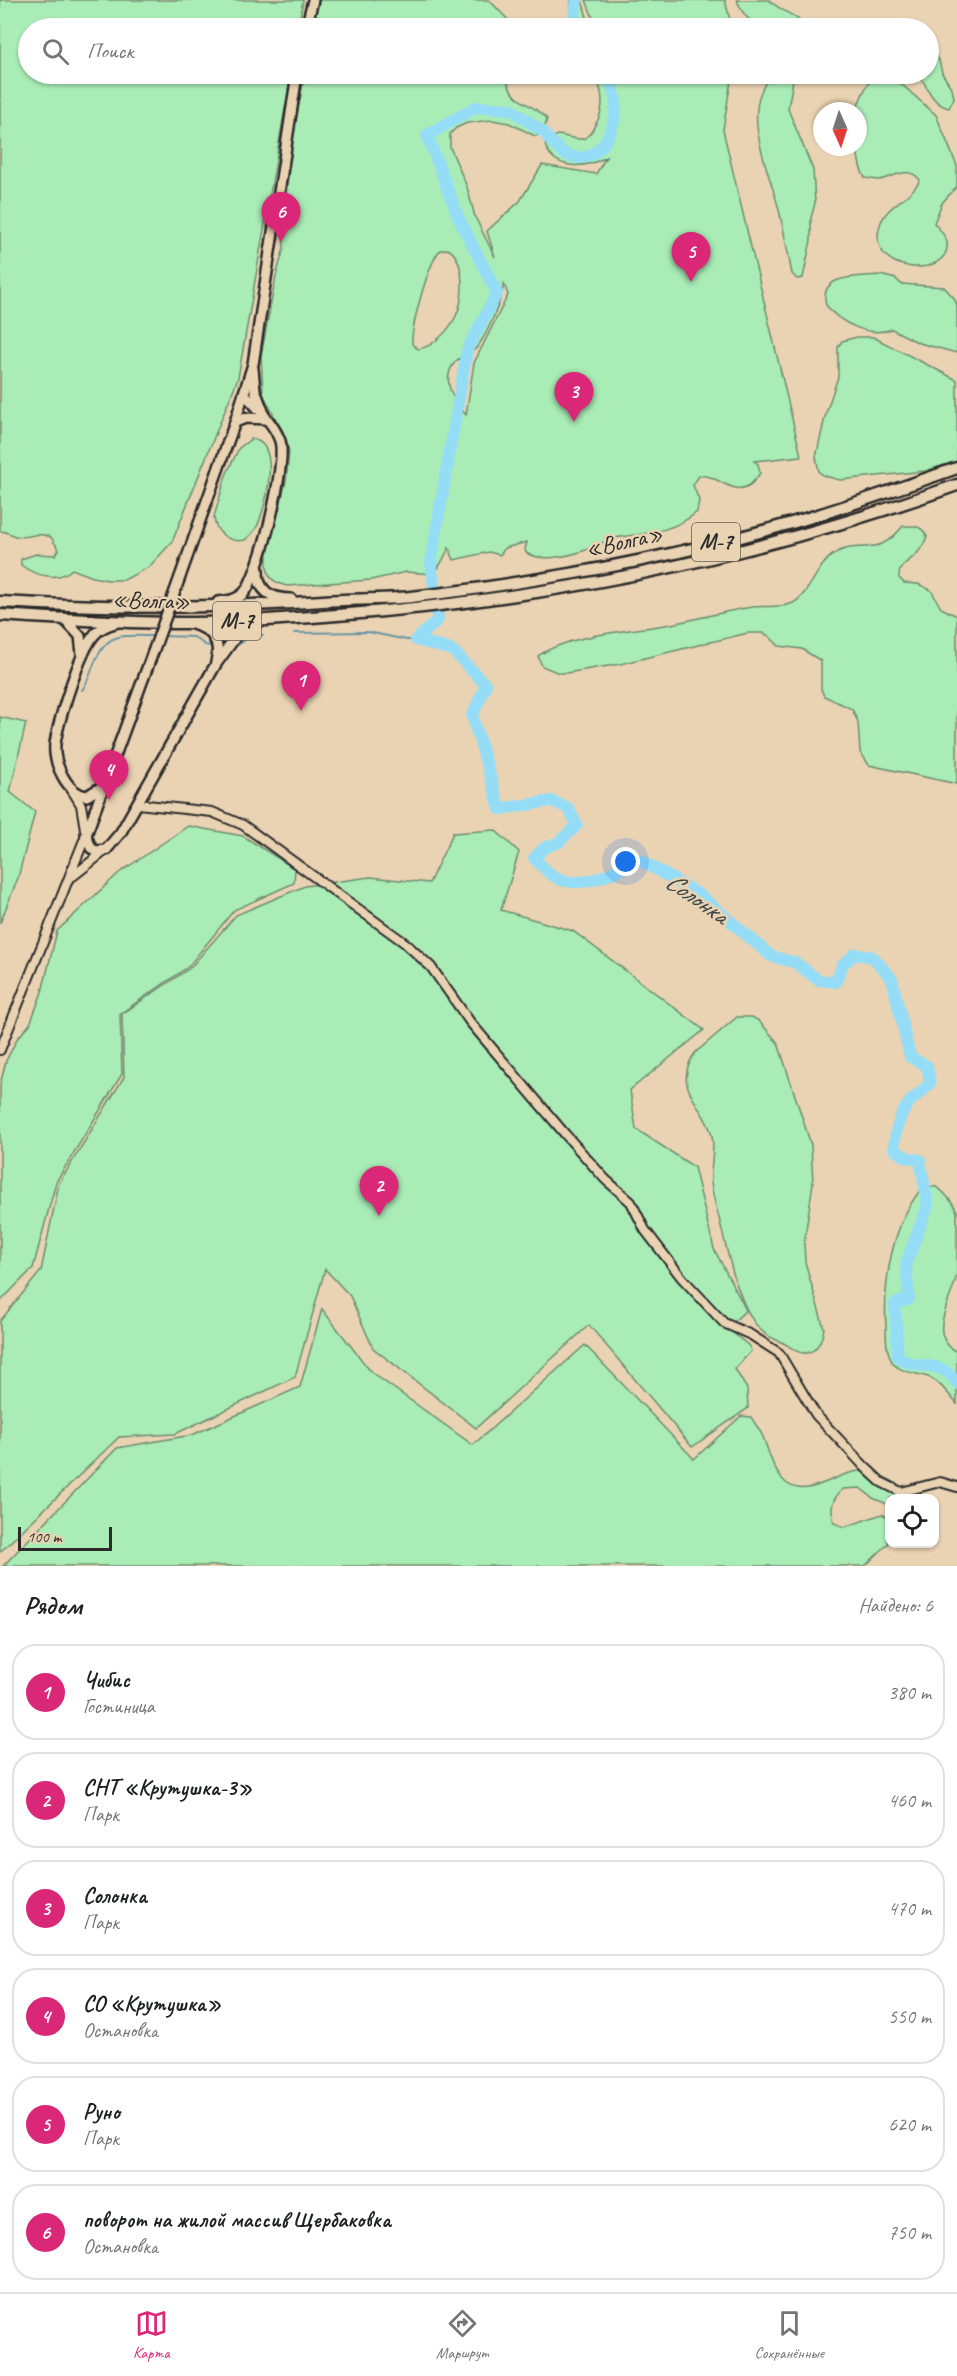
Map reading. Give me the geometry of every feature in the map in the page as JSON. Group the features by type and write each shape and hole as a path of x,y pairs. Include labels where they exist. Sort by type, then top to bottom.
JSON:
{"highway":[{"name":"«Волга»","path":"0,602 117,607 259,606 408,597 469,589 566,575 794,523 957,468"},
{"name":"«Волга»","path":"0,615 192,624 409,610 471,602 568,587 687,564 798,537 906,504 957,485"}],"main road":[{"path":"308,18 313,0"},
{"path":"252,625 234,637 216,664 121,831 106,850 96,851 90,848 87,835 235,422 253,364 295,84"},
{"path":"253,364 255,390 266,419"},
{"path":"244,393 266,419 280,442 282,460 258,567 258,581 269,595 321,602"},
{"path":"235,422 246,418 266,419"},
{"path":"188,607 236,599 247,588 258,567"},
{"path":"62,618 80,636 82,656"},
{"path":"192,624 252,625 286,619"},
{"path":"105,784 87,796 72,789 60,768 55,745 82,656 98,631 123,621"},
{"path":"192,624 209,630 216,640 218,651 216,664"}],"street":[{"path":"0,1050 87,835 81,805 72,789"},
{"path":"138,804 212,812 243,825 405,943 431,967 470,1022 565,1134 605,1179 631,1202 645,1230 682,1278 724,1323 760,1340 779,1353 816,1414 881,1482 901,1492 940,1482 957,1487"},
{"path":"70,879 106,850"}],"green space":[{"path":"0,0 303,0 300,18 18,18 18,84 289,84 238,378 172,542 149,567 124,580 108,580 72,569 67,573 54,576 33,572 21,565 21,559 36,554 55,555 59,550 51,537 40,534 20,537 0,531"},
{"path":"316,0 489,0 506,18 313,18"},
{"path":"571,0 582,0 587,18 570,18"},
{"path":"586,0 725,0 730,18 593,18"},
{"path":"737,0 769,0 795,18 748,18"},
{"path":"939,60 942,73 952,89 954,98 949,108 939,104 925,84 939,84"},
{"path":"303,84 508,84 519,99 542,114 547,119 543,134 535,136 509,123 492,120 467,123 450,134 450,147 467,187 475,217 495,257 487,231 520,201 542,165 596,174 606,157 590,164 564,164 550,154 545,145 557,135 582,139 591,132 602,107 599,84 730,84 723,130 801,456 754,461 758,464 760,473 752,483 744,488 729,486 707,476 699,476 693,485 699,500 697,512 688,519 658,531 611,539 569,555 550,558 533,556 526,553 527,542 505,548 500,555 489,552 454,560 449,548 433,574 406,572 371,580 287,586 277,582 268,573 267,557 286,481 289,452 286,439 263,394 261,356 276,276 284,248 283,228 291,145","holes":["448,249 454,254 461,270 462,280 459,309 440,337 430,345 418,349 412,344 412,335 430,268 440,250","504,284 508,295 474,363 466,415 450,390 451,369 457,360 476,349 494,316"]},
{"path":"766,84 792,84 788,109 813,170 815,203 811,218 811,240 803,278 797,279 792,274 779,210 759,140 757,104"},
{"path":"868,84 901,84 936,115 957,166 957,186 942,203 934,223 947,242 945,254 936,262 924,267 895,262 884,254 878,242 883,218 916,187 920,180 915,175 906,172 879,180 865,178 858,156 867,156 867,102 859,102"},
{"path":"880,275 896,279 901,284 944,287 957,305 957,353 919,343 892,329 874,332 856,327 839,318 826,305 825,295 828,287 834,282 852,277"},
{"path":"857,337 873,337 957,380 957,461 925,471 840,480 819,472 816,457 826,413 838,377 838,347 842,341"},
{"path":"251,439 261,443 266,451 269,462 268,488 258,525 245,540 239,541 229,539 220,533 214,517 226,475 239,448"},
{"path":"903,526 920,528 927,537 916,555 903,566 899,578 904,583 918,584 931,590 941,608 957,616 957,784 869,765 860,752 858,722 852,709 824,696 821,689 821,661 802,649 779,646 763,633 748,633 620,664 566,673 559,673 542,666 538,656 584,638 671,624 752,607 788,605 804,594 823,565 834,554 847,549 882,544"},
{"path":"0,717 26,723 10,792 35,812 18,878 0,923"},
{"path":"188,826 243,836 295,869 294,883 234,910 188,967 120,1014 122,1074 56,1182 33,1268 0,1302 0,1085 6,1061 17,1039 30,1024 42,992 57,931 119,873"},
{"path":"495,830 519,852 501,910 573,931 704,1030 630,1090 636,1129 694,1167 714,1249 746,1310 727,1328 749,1346 751,1351 735,1369 747,1389 748,1408 692,1447 589,1325 476,1428 373,1348 350,1296 325,1269 295,1377 175,1434 119,1437 0,1552 0,1321 41,1271 59,1183 124,1077 122,1014 190,968 236,915 305,886 370,877 429,883 453,833"},
{"path":"737,1017 752,1017 759,1021 778,1043 811,1145 813,1183 804,1243 805,1262 824,1328 817,1347 807,1353 796,1351 765,1334 754,1322 740,1294 712,1191 712,1136 709,1125 688,1087 686,1077 688,1066 695,1053"},
{"path":"923,1187 939,1189 957,1212 957,1273 942,1326 947,1344 957,1352 957,1404 935,1380 896,1366 891,1359 887,1345 885,1309 892,1253 904,1218 912,1201"},
{"path":"322,1309 371,1372 473,1445 585,1345 694,1459 741,1416 751,1417 762,1434 777,1472 785,1482 793,1487 812,1487 850,1473 866,1471 890,1480 911,1494 885,1494 885,1503 860,1488 843,1489 836,1497 832,1509 834,1523 845,1527 882,1514 885,1516 885,1547 865,1566 3,1566 117,1448 192,1435 300,1387"}],"waterway":[{"name":"Солонка","path":"574,18 577,0"},
{"name":"Солонка","path":"548,138 562,153 576,158 586,157 595,152 608,136 615,115 616,105 611,84"},
{"name":"Солонка","path":"543,132 511,109 476,107 427,135 459,219 497,293 467,350 431,561 438,620 416,640 452,650 486,685 472,716 500,809 551,801 568,808 577,825 559,842 544,848 534,858 546,871 565,881 587,881 640,860 701,896 771,956 796,963 818,980 836,982 842,965 855,954 873,957 892,979 910,1057 927,1066 930,1083 905,1108 894,1143 894,1149 906,1157 920,1160 928,1205 906,1263 909,1299 895,1304 898,1357 906,1362 944,1370 957,1384"},
{"path":"294,633 368,632 416,640"},
{"path":"238,645 252,635 263,635"},
{"path":"82,690 97,657 108,642 122,636 155,636"},
{"path":"161,636 194,637 205,645 211,646"}],"place":[{"name":"поворот на жилой массив Щербаковка","path":"281,242"},
{"name":"Руно","path":"691,282"},
{"name":"Солонка","path":"574,422"},
{"name":"Чибис","path":"301,711"},
{"name":"СО «Крутушка»","path":"109,800"},
{"name":"СНТ «Крутушка-3»","path":"379,1216"}]}
